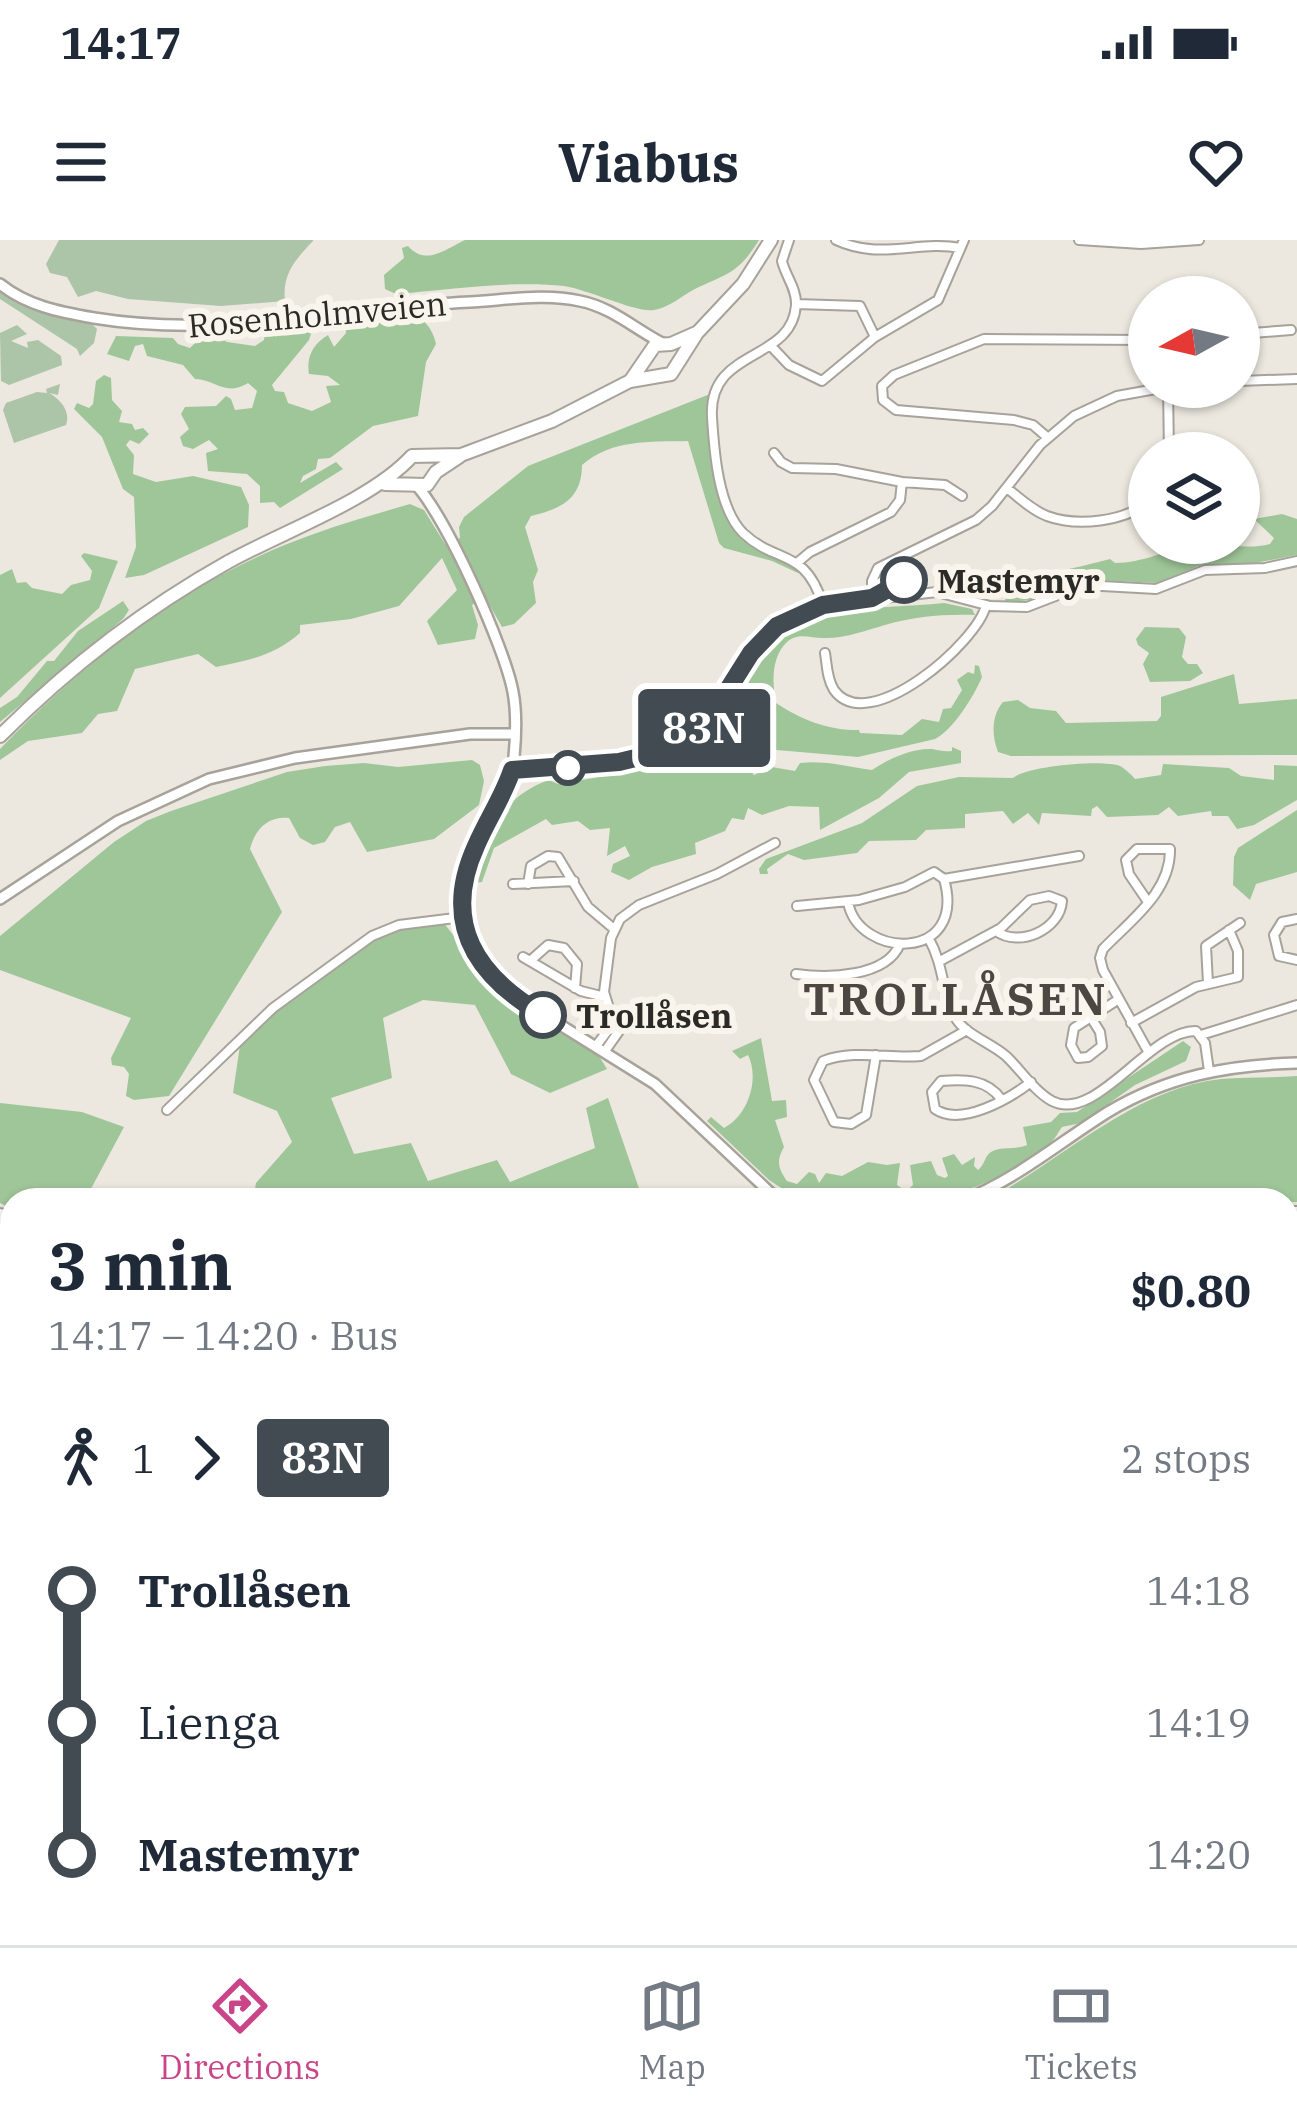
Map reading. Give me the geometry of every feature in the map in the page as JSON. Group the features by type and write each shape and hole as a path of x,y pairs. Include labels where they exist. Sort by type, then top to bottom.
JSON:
{"main road":[{"path":"0,736 86,658 160,603 269,539 382,484 416,454 430,458 460,455 552,421 630,381 675,371 697,332 734,295 771,240"},
{"path":"630,381 666,343 697,332"},
{"path":"666,343 681,358"},
{"path":"648,357 658,374"},
{"path":"382,484 413,484 435,476 460,455"},
{"path":"430,458 435,476"},
{"path":"405,465 413,484"}],"street":[{"path":"789,240 782,260 796,304 789,325 770,345 719,380 712,403 714,433 724,490 737,525 751,538 798,562 823,605"},
{"path":"770,345 789,365 823,382 874,337 938,301 962,244 865,250 836,240"},
{"path":"1079,240 1142,244 1199,240"},
{"name":"Rosenholmveien","path":"0,284 52,310 152,325 229,327 413,304 560,298 598,306 666,343"},
{"path":"796,304 860,306 874,337"},
{"path":"634,328 648,357"},
{"path":"1260,332 1292,330"},
{"path":"1047,437 1033,425 1014,420 896,410 885,403 881,389 894,375 984,339 1128,340"},
{"path":"1260,381 1297,380"},
{"path":"872,598 878,568 972,523 1047,437 1074,416 1105,400 1128,395"},
{"path":"775,453 781,463 796,469 836,469 902,482 949,485 962,496"},
{"path":"435,476 436,509"},
{"path":"798,562 894,509 902,482"},
{"path":"413,484 436,509 512,687 512,770 469,863 463,916 477,957 499,985 673,1099 766,1188"},
{"path":"1007,488 1038,511 1065,520 1117,518 1128,512"},
{"path":"512,770 633,760 679,746 711,719 763,638 793,616 823,605 943,592 986,605 1033,606 1084,585 1156,590 1210,569 1265,568 1297,561"},
{"path":"825,653 829,680 838,695 855,702 884,699 916,682 973,632 986,605"},
{"path":"0,899 131,814 209,779 334,752 470,734 515,734"},
{"path":"604,997 614,929 639,905 717,874 775,843"},
{"path":"1148,902 1129,874 1126,860 1138,849 1170,849 1166,878 1148,902 1100,955 1149,1053"},
{"path":"528,884 531,866 551,855 561,859 588,907 614,929"},
{"path":"797,906 848,902 899,889 928,873 944,879 1079,856"},
{"path":"848,902 860,926 900,944 928,939 946,918 944,879"},
{"path":"514,884 574,881"},
{"path":"940,961 996,931 1030,900 1049,896 1062,903 1057,917 1030,937 1007,938 996,931"},
{"path":"167,1110 273,1008 372,935 407,923 463,916"},
{"path":"1297,919 1282,922 1274,939 1279,956 1297,960"},
{"path":"1208,983 1204,949 1240,923"},
{"path":"1131,1023 1208,983 1239,975 1238,950 1228,930"},
{"path":"928,939 940,961 952,1012 1053,1101 1076,1104 1094,1095 1184,1032 1201,1035 1297,1005"},
{"path":"796,974 841,976 889,960 900,944"},
{"path":"575,988 577,964 561,946 545,947 526,959 575,988 604,997 620,1021 600,1048"},
{"path":"1090,1016 1102,1044 1094,1054 1078,1058 1071,1034 1090,1016 1118,998"},
{"path":"876,1055 865,1117 851,1124 834,1122 816,1088 818,1067 836,1056 876,1055 922,1056 967,1030"},
{"path":"1201,1035 1209,1071"},
{"path":"988,1188 1136,1096 1209,1071 1297,1063"},
{"path":"1001,1100 990,1086 976,1082 941,1081 932,1092 934,1109 946,1116 969,1113 1001,1100 1031,1082"}],"green space":[{"path":"59,240 313,241 291,268 285,301 221,306 128,299 96,291 78,297 67,277 50,273 46,264"},
{"path":"465,240 759,240 732,271 654,310 544,284 396,294 385,289 384,275 404,258 402,248 408,246 428,256"},
{"path":"0,289 89,321 97,329 94,343 80,356 77,349 0,299"},
{"path":"398,310 412,314 434,337 418,416 373,426 330,458 318,459 316,469 300,483 336,462 343,469 280,508 274,502 260,503 260,486 247,474 208,471 206,453 218,449 209,440 193,449 183,446 180,437 189,429 181,414 185,407 216,406 226,396 235,410 252,408 257,391 248,383 227,388 195,379 183,365 147,356 143,344 135,346 129,361 107,354 116,336 173,338 190,348 198,340 217,336 255,346 264,340 266,326 381,316","holes":["345,326 346,333 334,347 328,335 315,347 309,362 309,374 328,376 340,385 326,386 331,402 312,411 288,403 284,392 275,391 272,385 309,340 313,327"]},
{"path":"17,325 27,334 11,341 28,348 27,342 38,340 61,356 62,365 9,385 1,381 0,333"},
{"path":"104,375 111,378 112,400 122,411 119,422 149,434 139,444 130,440 126,445 134,455 133,474 156,482 193,476 241,487 249,505 248,527 144,575 125,578 136,547 134,497 123,489 102,437 74,409 77,403 89,408 93,404 96,381"},
{"path":"60,384 58,395 49,393 63,406 66,425 14,443 3,410 6,403 47,393 46,389"},
{"path":"710,394 711,450 733,527 801,571 798,573 719,543 688,441 618,446 582,465 578,486 568,501 531,516 525,527 538,570 533,582 536,603 514,624 502,627 485,597 472,605 478,625 475,639 438,645 427,621 457,590 442,558 399,606 351,619 300,625 300,633 261,656 216,667 198,654 135,669 117,711 98,714 82,733 28,741 0,760 0,749 100,657 214,579 324,530 410,504 424,510 445,544 460,538 464,517 528,466"},
{"path":"1282,514 1297,519 1297,555 1260,562 1260,546 1274,538 1260,525 1260,518"},
{"path":"81,556 118,561 99,608 0,698 0,575 12,569 17,583 62,594 71,585 90,580 92,571"},
{"path":"1110,559 1115,563 1236,564 1198,566 1160,583 1072,579 1033,600 1005,602 1011,583 1024,573 1066,570"},
{"path":"123,601 129,610 123,619 0,722 0,708 17,697 47,661 54,661 78,631"},
{"path":"944,603 972,609 975,615 919,618 839,637 795,637 782,648 774,671 776,703 796,715 860,733 902,735 922,719 939,722 943,709 951,708 962,690 957,680 968,672 974,674 975,665 979,666 982,677 968,703 935,739 858,757 718,745 718,734 749,675 789,631 853,610"},
{"path":"1145,627 1179,628 1186,637 1182,657 1203,673 1190,681 1150,682 1143,664 1149,653 1136,639"},
{"path":"1234,674 1239,704 1297,699 1297,755 1011,756 998,752 995,719 1003,702 1018,700 1030,708 1056,711 1066,723 1157,721 1161,697"},
{"path":"952,747 961,751 961,763 909,772 879,798 820,830 819,807 789,806 762,815 748,808 744,820 732,818 725,831 695,843 696,854 652,867 629,880 611,872 613,864 630,856 625,846 607,856 610,828 590,830 578,821 552,825 546,819 494,848 482,882 474,883 498,820 518,797 549,780 558,784 652,768 696,752 720,755 726,768 746,765 754,775 772,767 795,771 800,763 809,762 872,770 908,752 952,751"},
{"path":"472,760 480,765 484,781 479,805 434,839 367,852 350,822 335,827 325,842 313,845 300,838 289,818 275,819 259,830 250,849 282,912 169,1096 134,1100 126,1096 129,1074 124,1067 112,1065 111,1058 131,1018 0,970 0,936 146,821 287,772 364,763 398,767"},
{"path":"1082,764 1120,766 1135,779 1161,775 1163,764 1229,768 1241,776 1274,780 1274,765 1297,766 1297,800 1254,825 1237,829 1228,816 1212,816 1211,811 1178,816 1169,807 1158,815 1107,817 1097,806 1091,816 1042,813 1039,825 1028,813 1013,824 1003,811 965,814 965,828 926,830 916,840 869,841 857,853 804,860 788,854 767,869 768,874 760,874 766,859 862,823 917,786 959,777 1013,778 1033,770"},
{"path":"1297,810 1297,872 1256,884 1250,900 1233,885 1238,848"},
{"path":"443,922 500,994 594,1048 607,1069 550,1093 511,1074 475,1005 423,1000 383,1018 392,1078 331,1098 354,1154 411,1143 428,1181 497,1160 510,1182 595,1148 586,1108 608,1098 639,1188 255,1188 292,1142 277,1111 233,1093 240,1045 280,1002 391,928"},
{"path":"761,1038 772,1101 786,1100 787,1117 775,1120 784,1147 779,1164 787,1181 797,1184 809,1172 819,1183 826,1173 842,1176 868,1162 900,1163 897,1185 902,1188 781,1188 769,1180 707,1121 711,1117 724,1128 740,1115 750,1096 753,1075 748,1055 740,1059 732,1051"},
{"path":"1183,1041 1191,1047 1186,1061 1135,1085 1081,1123 1062,1127 1039,1152 980,1185 910,1188 910,1165 931,1161 937,1175 945,1178 942,1158 954,1154 962,1165 975,1157 978,1170 995,1150 1027,1145 1023,1127 1077,1112"},
{"path":"1297,1076 1297,1188 1008,1188 1128,1111 1189,1085"},
{"path":"0,1103 82,1112 124,1127 91,1188 0,1188"}],"bus line":[{"name":"83N","path":"543,1015 513,997 485,971 463,916 469,863 512,770 619,762 673,749 705,726 751,653 777,626 823,605 872,598 904,580"}],"place":[{"name":"Mastemyr","path":"904,580"},
{"name":"Trollåsen","path":"543,1015"}],"district":[{"name":"TROLLÅSEN","path":"956,998"}]}
